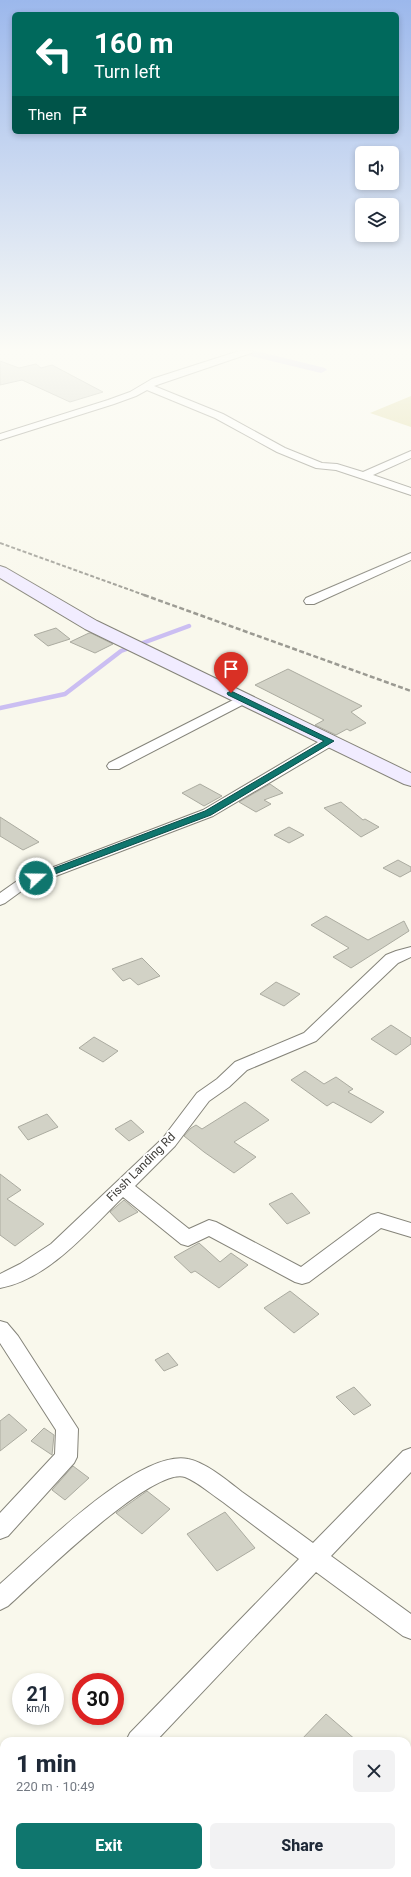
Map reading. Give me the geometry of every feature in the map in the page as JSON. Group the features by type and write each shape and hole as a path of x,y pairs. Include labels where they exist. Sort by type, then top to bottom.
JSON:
{"main road":[{"path":"0,571 91,625 411,780"}],"street":[{"path":"260,439 281,450 320,466 337,468 365,475 411,492"},
{"path":"365,475 411,454"},
{"path":"310,601 411,556"},
{"path":"114,766 243,699"},
{"path":"0,900 22,884 208,813 330,741"},
{"name":"Fissh Landing Rd","path":"0,1281 27,1270 58,1250 122,1186 169,1142 203,1098 223,1083 241,1066 310,1037 392,959 402,954 411,952"},
{"path":"122,1186 188,1239 209,1227 302,1277 378,1220 411,1230"},
{"path":"0,1329 11,1342 67,1429 66,1457 0,1529"},
{"path":"143,1737 411,1457"},
{"path":"0,1599 109,1502 152,1475 173,1467 188,1468 212,1482 411,1628"}],"building":[{"path":"56,628 70,639 48,646 34,635"},
{"path":"89,633 113,644 95,653 70,642"},
{"path":"288,669 362,706 351,712 366,723 350,731 347,729 336,735 315,725 324,720 255,685"},
{"path":"200,784 222,796 204,806 182,793"},
{"path":"270,784 283,793 264,800 271,804 256,812 239,802"},
{"path":"341,802 363,820 365,819 379,827 361,837 324,808"},
{"path":"0,817 39,842 23,850 0,836"},
{"path":"289,827 304,835 289,843 274,835"},
{"path":"398,860 411,867 411,871 400,877 383,868"},
{"path":"326,916 368,940 404,921 409,931 351,968 333,957 349,948 311,925"},
{"path":"142,958 160,976 138,985 130,978 123,981 112,969"},
{"path":"276,982 300,994 284,1006 260,994"},
{"path":"391,1025 411,1038 411,1044 396,1055 371,1039"},
{"path":"94,1037 118,1051 103,1062 79,1048"},
{"path":"305,1071 324,1084 336,1077 353,1089 348,1092 384,1112 371,1123 333,1102 327,1106 291,1080"},
{"path":"245,1102 269,1120 234,1142 256,1157 234,1173 184,1136 196,1125 202,1129"},
{"path":"47,1114 58,1127 28,1140 18,1127"},
{"path":"131,1120 144,1132 129,1141 115,1129"},
{"path":"0,1174 21,1190 7,1199 44,1224 15,1246 0,1235"},
{"path":"292,1193 310,1213 287,1224 269,1204"},
{"path":"124,1200 138,1212 119,1222 110,1212"},
{"path":"199,1243 220,1262 231,1253 248,1265 219,1288 195,1271 191,1273 174,1257"},
{"path":"290,1291 319,1314 294,1333 264,1308"},
{"path":"168,1353 178,1365 164,1371 155,1360"},
{"path":"354,1387 371,1405 354,1415 336,1397"},
{"path":"9,1414 27,1430 0,1451 0,1421"},
{"path":"44,1428 54,1435 52,1455 31,1441"},
{"path":"73,1466 89,1478 65,1500 52,1490"},
{"path":"147,1491 170,1509 142,1534 116,1513"},
{"path":"225,1512 255,1548 217,1571 187,1534"},
{"path":"326,1714 352,1737 304,1737"}],"waterway":[{"path":"0,708 65,694 121,651 189,626"}],"railway":[{"path":"0,543 147,596"},
{"path":"144,595 411,691"}],"route":[{"path":"36,878 208,813 330,741 231,693"}]}
